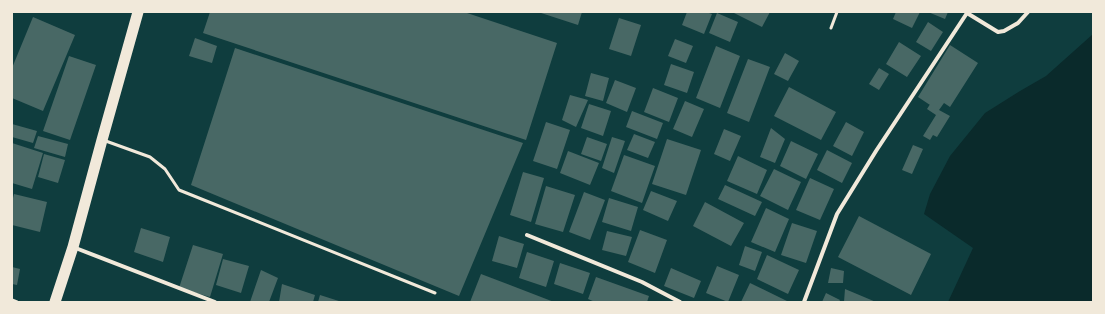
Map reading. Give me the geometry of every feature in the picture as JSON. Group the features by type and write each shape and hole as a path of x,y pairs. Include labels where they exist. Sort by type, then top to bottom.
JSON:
{"highway":[{"path":"55,302 73,247 138,12"}],"street":[{"path":"804,302 837,214 876,150 967,12 998,32 1004,31 1018,23 1028,12"},
{"path":"527,235 642,282 680,302"},
{"path":"73,247 215,302"}],"lane":[{"path":"831,28 837,12"},
{"path":"102,140 150,156 165,169 179,190 435,293"},
{"path":"12,300 17,302"}],"water":[{"path":"1093,34 1093,302 948,302 973,248 924,214 930,194 950,156 985,113 1046,76"}],"building":[{"path":"210,12 464,12 557,43 526,140 203,33"},
{"path":"538,12 582,12 578,25"},
{"path":"687,12 706,12 712,14 704,34 682,25"},
{"path":"732,12 770,12 762,27"},
{"path":"896,12 920,12 912,28 893,19"},
{"path":"928,12 948,12 945,19"},
{"path":"717,13 738,22 730,42 709,33"},
{"path":"33,17 75,35 43,111 12,98 12,68"},
{"path":"619,18 641,25 631,56 609,49"},
{"path":"928,22 943,32 931,51 916,42"},
{"path":"195,38 217,46 212,63 189,56"},
{"path":"675,39 693,46 686,63 668,56"},
{"path":"899,42 921,56 907,77 886,64"},
{"path":"950,45 978,63 950,107 944,103 939,110 950,116 937,137 933,135 930,140 923,136 936,115 927,109 930,105 918,97"},
{"path":"716,46 740,56 720,108 696,98"},
{"path":"235,48 523,143 459,296 191,185"},
{"path":"785,53 799,61 788,81 774,74"},
{"path":"69,56 96,65 70,140 43,131"},
{"path":"748,59 770,67 749,122 727,113"},
{"path":"671,64 694,72 687,93 664,85"},
{"path":"879,68 889,74 879,90 869,84"},
{"path":"591,73 609,78 603,101 585,96"},
{"path":"615,80 636,88 627,112 606,103"},
{"path":"789,87 836,112 821,140 774,116"},
{"path":"653,88 678,98 669,122 644,112"},
{"path":"570,95 588,100 576,127 562,120"},
{"path":"685,101 704,109 692,137 673,129"},
{"path":"589,104 611,111 603,136 581,128"},
{"path":"632,111 663,123 657,139 626,127"},
{"path":"546,122 570,130 557,169 533,161"},
{"path":"846,122 864,132 852,156 833,146"},
{"path":"12,124 37,131 33,143 12,137"},
{"path":"771,128 785,139 775,163 760,157"},
{"path":"724,129 741,136 730,161 714,154"},
{"path":"634,134 655,142 648,158 627,150"},
{"path":"38,136 68,144 65,157 34,148"},
{"path":"587,137 607,144 601,161 581,154"},
{"path":"612,137 625,141 614,173 602,168"},
{"path":"667,139 701,150 686,195 652,184"},
{"path":"791,141 818,154 806,179 780,166"},
{"path":"12,143 43,153 32,189 12,183"},
{"path":"913,145 923,149 912,174 902,170"},
{"path":"827,150 852,163 842,183 817,170"},
{"path":"568,151 599,163 590,185 560,173"},
{"path":"44,154 65,160 58,183 38,177"},
{"path":"624,155 655,166 642,203 611,191"},
{"path":"738,156 767,170 757,194 727,181"},
{"path":"774,169 801,182 788,210 760,196"},
{"path":"523,172 544,178 531,222 510,215"},
{"path":"810,178 834,189 820,220 796,210"},
{"path":"725,185 762,202 755,216 718,199"},
{"path":"546,186 575,195 563,232 535,224"},
{"path":"651,191 677,201 668,221 643,210"},
{"path":"584,192 605,200 590,240 569,232"},
{"path":"14,194 47,202 40,232 12,225 12,202"},
{"path":"609,198 638,207 631,231 602,222"},
{"path":"705,202 744,223 731,246 693,226"},
{"path":"766,208 789,219 775,252 751,242"},
{"path":"859,216 931,254 911,295 838,257"},
{"path":"792,223 817,231 806,263 781,255"},
{"path":"141,228 170,237 163,262 134,252"},
{"path":"640,230 667,240 655,273 628,262"},
{"path":"607,231 632,237 626,256 602,250"},
{"path":"499,236 524,244 517,268 492,261"},
{"path":"193,245 223,254 210,297 179,288"},
{"path":"745,246 762,252 755,271 739,265"},
{"path":"527,252 554,261 546,287 519,278"},
{"path":"767,255 799,270 788,294 757,279"},
{"path":"223,259 249,266 241,293 216,285"},
{"path":"560,263 590,273 583,294 554,284"},
{"path":"717,266 739,275 728,302 706,293"},
{"path":"12,267 20,269 17,285 12,284"},
{"path":"671,268 701,281 694,298 664,286"},
{"path":"831,268 844,271 843,283 828,283"},
{"path":"261,270 278,278 269,302 250,302"},
{"path":"481,274 554,302 470,302"},
{"path":"596,277 649,296 647,302 595,302 588,299"},
{"path":"750,283 787,301 741,302"},
{"path":"282,284 315,295 313,302 279,302"},
{"path":"845,289 876,302 844,302"},
{"path":"826,293 840,300 839,302 822,302"},
{"path":"320,295 342,302 318,302"}]}
